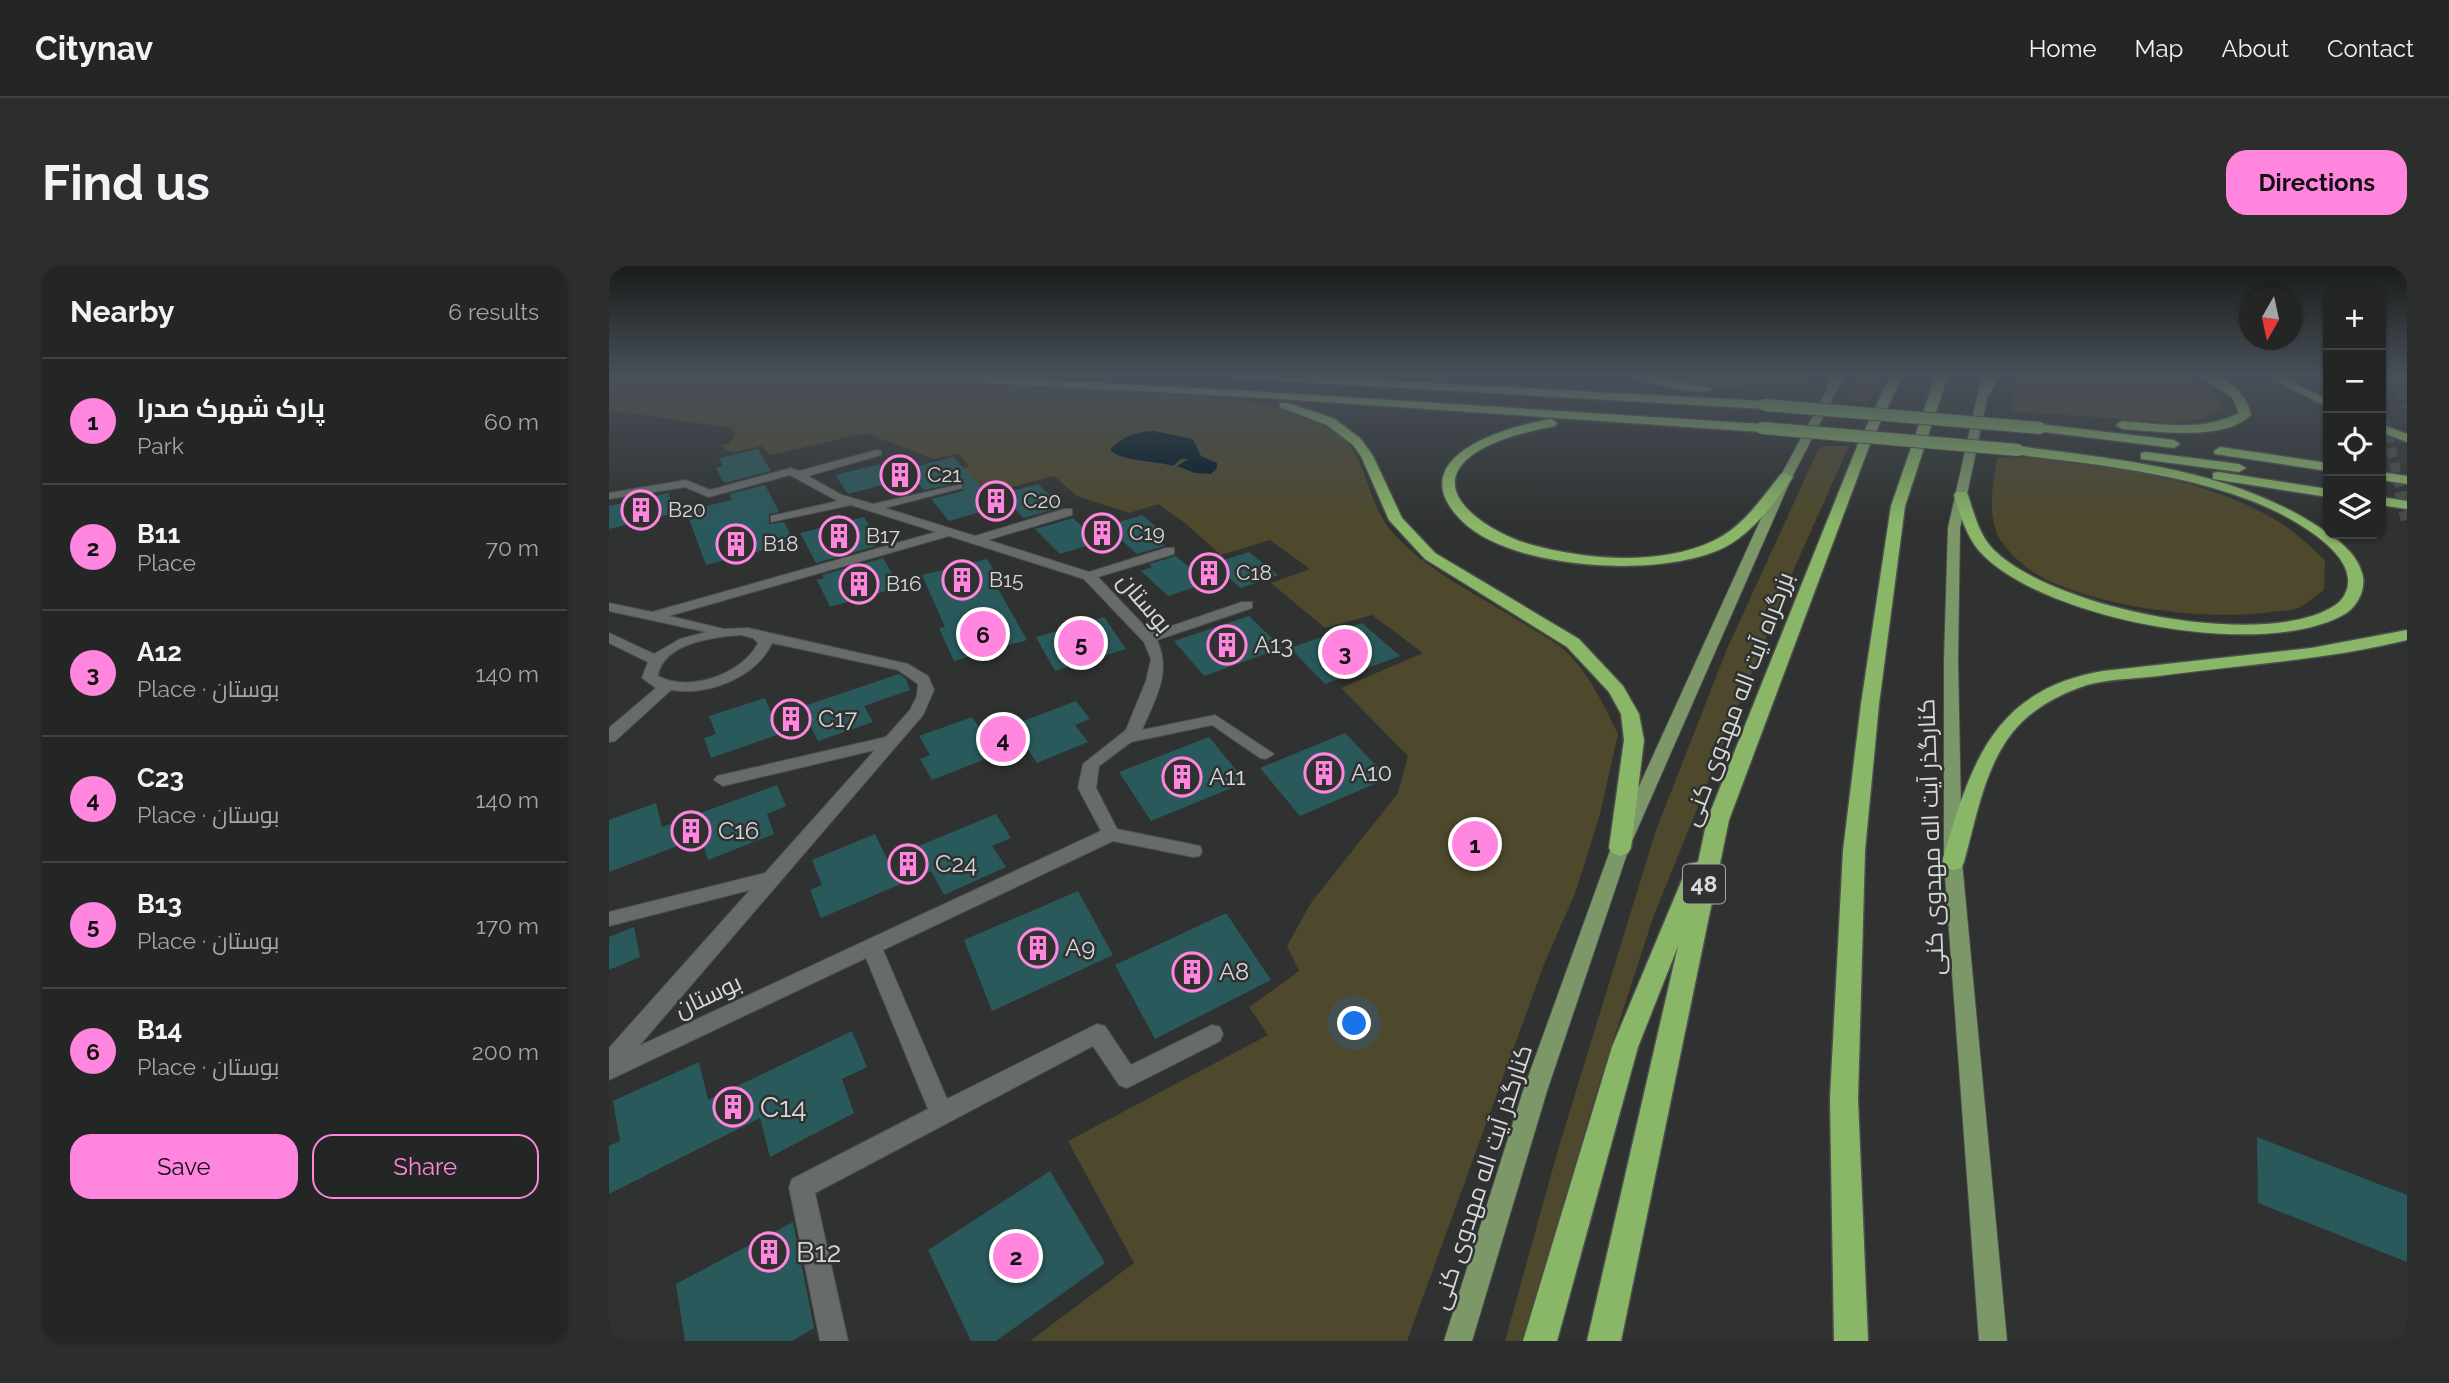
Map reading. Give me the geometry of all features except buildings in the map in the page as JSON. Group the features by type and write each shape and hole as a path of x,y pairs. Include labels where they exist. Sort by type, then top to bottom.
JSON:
{"highway":[{"path":"1334,425 1344,431 1367,456 1396,520 1421,548 1573,643 1602,671 1630,714 1634,740 1620,848"},
{"path":"1545,425 1512,430 1478,443 1461,457 1451,474 1449,487 1451,499 1468,519 1500,539 1556,556 1620,562 1685,555 1718,545 1739,531 1786,477"},
{"path":"1788,425 2216,464 2323,480"},
{"name":"بزرگراه آیت اله مهدوی کنی","path":"1604,1341 1718,820 1873,425"},
{"path":"1851,1341 1844,1098 1854,851 1870,704 1898,506 1925,425"},
{"path":"2050,425 2186,446"},
{"path":"2109,425 2323,456"},
{"path":"2130,425 2201,428 2224,425"},
{"path":"2386,430 2407,438"},
{"path":"1961,495 1981,544 2003,565 2055,594 2109,610 2185,625 2268,628 2323,619 2342,608 2353,596 2357,583 2353,565 2339,548 2296,517 2253,498 2182,475 2024,446"},
{"path":"2024,446 2323,492"},
{"path":"2213,450 2323,466"},
{"path":"2386,466 2407,469"},
{"path":"2386,477 2407,480"},
{"path":"2386,490 2407,494"},
{"path":"2386,502 2407,505"},
{"path":"1953,862 1989,754 2003,730 2015,718 2048,697 2077,683 2185,667 2321,652 2407,635"},
{"path":"1540,1341 1625,1048 1718,820"}],"main road":[{"name":"کنارگذر آیت اله مهدوی کنی","path":"1458,1341 1535,1091 1620,848 1811,425"},
{"name":"کنارگذر آیت اله مهدوی کنی","path":"1977,425 1961,495 1954,541 1951,660 1953,862 1993,1341"}],"street":[{"path":"609,496 686,483 709,494 791,471 798,475 877,453"},
{"name":"بوستان","path":"609,1070 1111,834 1087,788 1091,764 1133,733 1154,681 1158,659 1149,638 1089,576 838,497 798,475"},
{"path":"872,508 958,486"},
{"path":"775,519 852,501"},
{"path":"975,540 1068,512"},
{"path":"649,617 949,532"},
{"path":"1089,576 1170,551"},
{"path":"1149,638 1247,605"},
{"path":"609,607 649,617 754,633 762,637 902,667 918,673 926,684 926,697 917,712 609,1065"},
{"path":"729,631 685,642 655,660 649,670 650,678 667,686 698,685 733,674 747,667 764,651 765,643 762,637"},
{"path":"609,637 655,660"},
{"path":"609,737 667,686"},
{"path":"1127,738 1215,720 1266,754"},
{"path":"723,780 891,741"},
{"path":"1111,834 1193,851"},
{"path":"609,919 771,878"},
{"path":"872,947 942,1114"},
{"path":"834,1341 801,1187 1097,1033 1127,1078 1212,1034"}],"shaded area":[{"path":"712,425 1325,425 1345,440 1354,451 1384,521 1408,548 1441,574 1556,643 1580,667 1595,689 1618,734 1600,814 1576,891 1545,962 1407,1341 1030,1341 1134,1263 1068,1141 1268,1035 1249,1007 1299,971 1287,946 1311,903 1398,793 1408,756 1341,688 1423,653 1372,615 1325,628 1271,583 1310,569 1270,540 1221,555 1185,523 1158,504 1129,513 1077,496 1054,476 990,493 963,469 969,466 958,454 933,459 866,433 770,455 761,446 732,453 720,446 729,443 736,435 731,428"},
{"path":"1823,446 1849,446 1790,578 1653,918 1598,1087 1522,1341 1505,1341 1557,1153 1656,830 1727,649 1818,450"},
{"path":"2019,457 2156,476 2189,484 2254,508 2284,525 2325,560 2324,590 2295,609 2217,615 2126,605 2096,598 2045,579 2027,568 2010,552 2001,541 1993,522 1992,501 1997,458"}],"water":[{"path":"1154,431 1193,439 1201,456 1217,463 1217,468 1211,474 1195,473 1177,466 1189,459 1181,459 1173,466 1122,457 1110,450 1130,436"}],"tunnel":[{"path":"2386,425 2401,493"},
{"path":"2401,492 2407,520"}],"place":[{"name":"C21","path":"900,475"},
{"name":"C20","path":"996,501"},
{"name":"B20","path":"641,510"},
{"name":"C19","path":"1102,533"},
{"name":"B17","path":"839,536"},
{"name":"B18","path":"736,544"},
{"name":"C18","path":"1209,573"},
{"name":"B15","path":"962,580"},
{"name":"B16","path":"859,584"},
{"name":"B14","path":"983,634"},
{"name":"B13","path":"1081,643"},
{"name":"A13","path":"1227,645"},
{"name":"A12","path":"1345,652"},
{"name":"C17","path":"791,719"},
{"name":"C23","path":"1003,739"},
{"name":"A10","path":"1324,773"},
{"name":"A11","path":"1182,777"},
{"name":"C16","path":"691,831"},
{"name":"پارک شهرک صدرا","path":"1475,844"},
{"name":"C24","path":"908,864"},
{"name":"A9","path":"1038,948"},
{"name":"A8","path":"1192,972"},
{"name":"C14","path":"733,1107"},
{"name":"B12","path":"769,1252"},
{"name":"B11","path":"1016,1256"}]}
